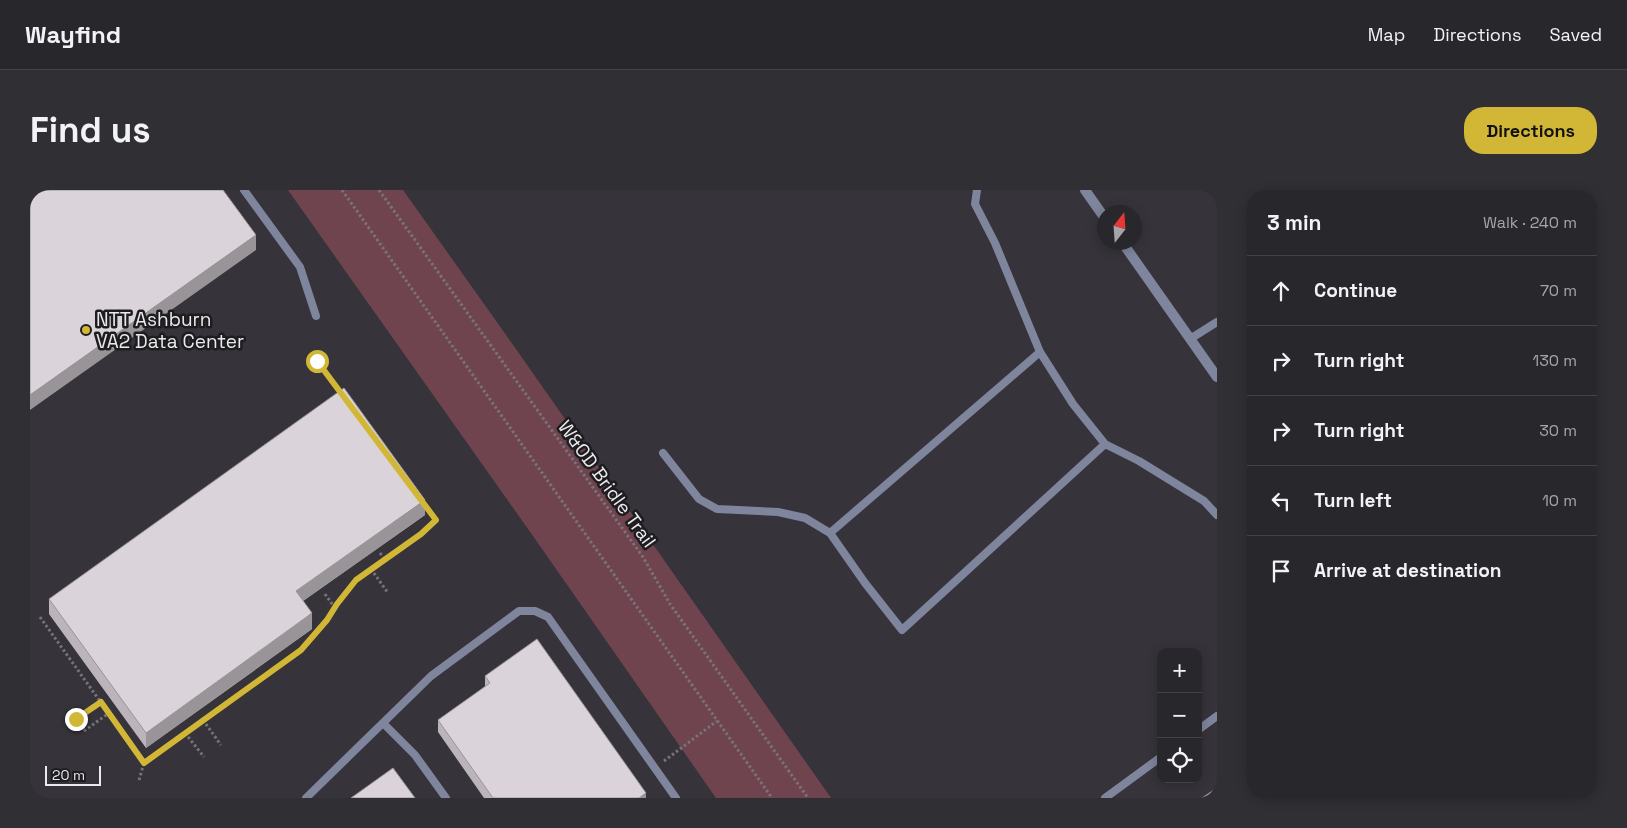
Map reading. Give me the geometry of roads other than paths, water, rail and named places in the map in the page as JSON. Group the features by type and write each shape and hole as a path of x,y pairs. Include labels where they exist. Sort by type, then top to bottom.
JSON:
{"street":[{"path":"1085,190 1097,207"},
{"path":"1128,250 1217,377"}],"lane":[{"path":"244,190 300,267 316,316"},
{"path":"977,190 975,204 995,243 1040,352 1073,404 1105,444 1139,461 1204,501 1217,515"},
{"path":"1190,339 1217,322"},
{"path":"830,533 1040,352"},
{"path":"663,453 699,499 716,508 778,512 805,518 830,533 865,583 902,630 1105,444"},
{"path":"306,798 431,676 519,611 535,611 548,617 676,798"},
{"path":"1202,727 1217,716"},
{"path":"383,723 415,755 446,798"},
{"path":"1105,798 1157,760"}],"place":[{"name":"NTT Ashburn VA2 Data Center","path":"86,330"}]}
